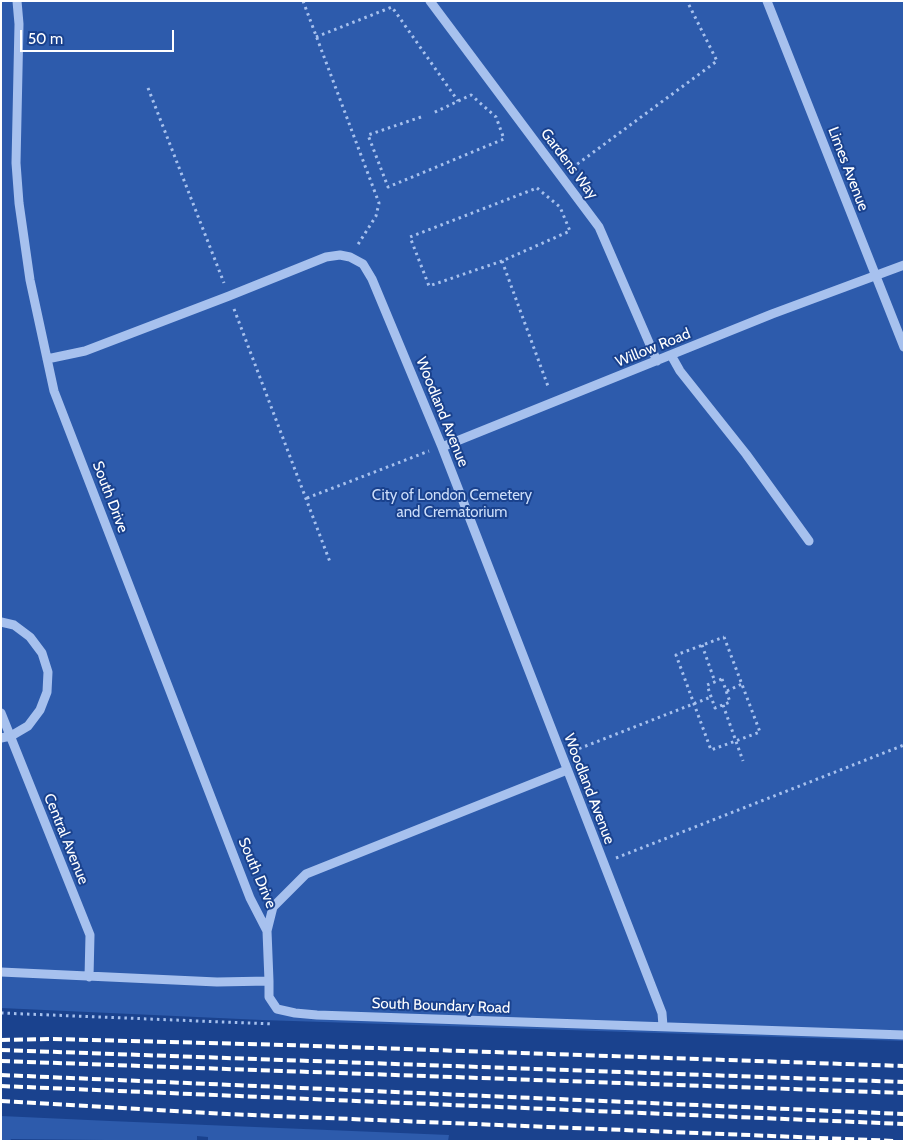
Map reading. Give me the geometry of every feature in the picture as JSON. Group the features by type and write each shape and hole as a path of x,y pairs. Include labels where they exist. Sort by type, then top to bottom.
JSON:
{"lane":[{"name":"South Drive","path":"17,1 19,24 16,164 19,203 30,280 54,391 250,898 267,931 269,981"},
{"name":"Gardens Way","path":"430,1 600,227 657,361"},
{"name":"Limes Avenue","path":"767,1 904,347"},
{"path":"47,360 85,351 326,257 340,255 350,258"},
{"name":"Woodland Avenue","path":"350,258 363,264 372,279 442,447 662,1013 662,1026"},
{"name":"Willow Road","path":"442,447 904,265"},
{"path":"671,356 680,371 746,454 809,541"},
{"path":"1,622 14,625 30,637 42,653 48,672 47,692 40,710 28,726 6,737"},
{"name":"Central Avenue","path":"1,713 6,737 90,935 89,977"},
{"path":"267,931 273,907 306,874 567,770"},
{"path":"1,972 217,982 269,981"},
{"name":"South Boundary Road","path":"269,981 269,997 277,1008 295,1013 904,1035"}],"path":[{"path":"303,1 380,203 376,216 350,258"},
{"path":"561,176 717,61 687,1"},
{"path":"316,37 392,7 458,101"},
{"path":"148,88 230,296 330,562"},
{"path":"421,117 368,136 388,187 504,139 496,117 471,95 433,113"},
{"path":"537,188 560,207 570,232 502,261 429,286 410,237 537,188"},
{"path":"502,261 554,402"},
{"path":"306,498 442,447"},
{"path":"724,637 742,684 760,732 711,750 676,655 724,637"},
{"path":"702,645 715,682"},
{"path":"722,679 726,691 730,702 715,708 707,685 722,679"},
{"path":"726,691 742,684"},
{"path":"561,755 711,697"},
{"path":"723,705 743,761"},
{"path":"603,863 904,745"}],"green space":[{"name":"City of London Cemetery and Crematorium","path":"1,1 904,1 904,1041 262,1020 1,1008"},
{"path":"1,1116 449,1135 448,1141 208,1141 208,1137 197,1136 197,1141 11,1139 10,1141 1,1141"}],"railway":[{"path":"1,1040 53,1039 286,1045 904,1066"},
{"path":"1,1050 904,1082"},
{"path":"1,1061 904,1093"},
{"path":"1,1075 904,1114"},
{"path":"1,1086 904,1124"},
{"path":"1,1101 227,1114 896,1141"}]}
